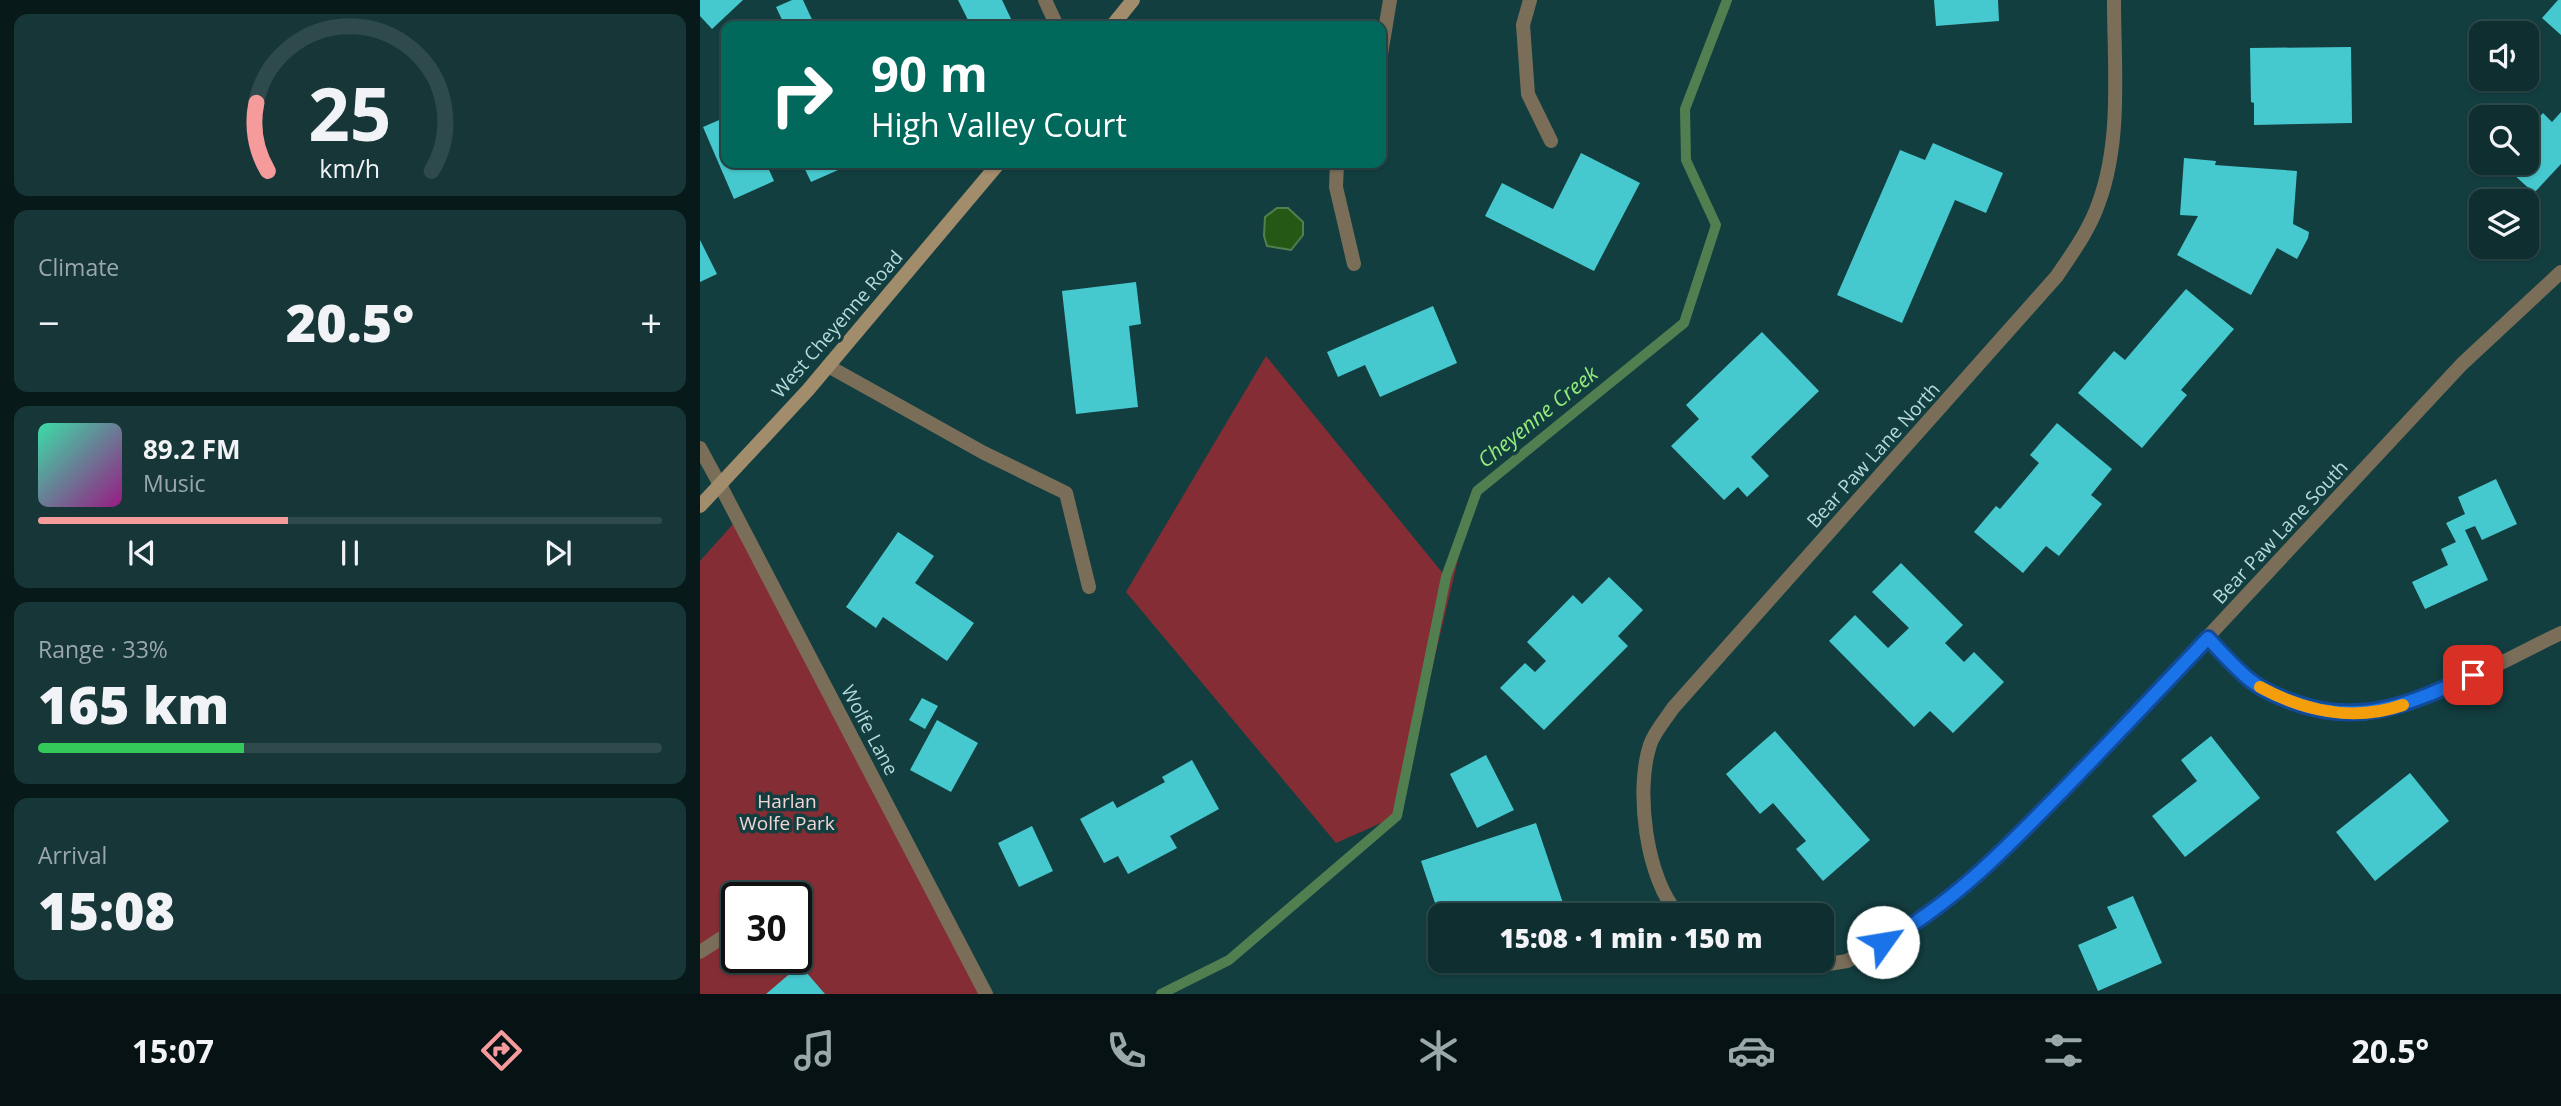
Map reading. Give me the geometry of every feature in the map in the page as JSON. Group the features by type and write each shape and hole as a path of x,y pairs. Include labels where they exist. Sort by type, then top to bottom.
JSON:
{"main road":[{"path":"1116,21 1133,0"},
{"name":"West Cheyenne Road","path":"700,506 828,366 995,168"}],"street":[{"path":"1045,0 1055,21"},
{"path":"1386,24 1390,0"},
{"path":"1530,0 1523,25 1528,94 1551,141"},
{"name":"Bear Paw Lane North","path":"1669,903 1656,870 1644,825 1644,780 1651,743 1674,708 2057,276 2083,236 2099,204 2108,172 2113,128 2114,0"},
{"path":"1337,168 1336,187 1354,264"},
{"name":"Bear Paw Lane South","path":"1834,963 1847,961 1901,932 1965,886 2022,832 2208,638 2462,364 2561,272"},
{"path":"828,366 985,453 1066,493 1089,587"},
{"name":"Wolfe Lane","path":"700,448 986,994"},
{"path":"2208,638 2251,682 2278,696 2313,710 2356,714 2399,706 2451,685 2561,633"},
{"path":"700,952 721,938"}],"green space":[{"path":"1266,356 1445,576 1474,492 1397,816 1336,843 1126,592"},
{"name":"Harlan Wolfe Park","path":"734,523 980,994 700,994 700,561"}],"shaded area":[{"path":"1277,208 1288,208 1303,222 1303,235 1291,250 1267,246 1264,236 1265,217"}],"building":[{"path":"700,0 743,0 712,29 700,16"},
{"path":"792,0 803,0 813,21 783,21 776,7"},
{"path":"958,0 1002,0 1012,21 968,21"},
{"path":"1934,0 1998,0 1999,21 1936,26"},
{"path":"2561,0 2561,35 2542,18"},
{"path":"2351,47 2352,123 2254,125 2250,48"},
{"path":"2561,112 2561,164 2538,189 2530,189 2514,175 2539,175 2539,117 2543,113 2552,122"},
{"path":"721,119 721,168 768,168 774,181 734,199 703,127"},
{"path":"1933,143 2003,173 1986,213 1955,200 1902,323 1837,295 1900,150 1925,160"},
{"path":"1581,153 1640,183 1594,271 1485,216 1502,183 1553,209"},
{"path":"2184,158 2216,161 2215,165 2297,171 2293,224 2309,232 2308,238 2297,259 2277,248 2251,295 2177,255 2198,216 2180,215"},
{"path":"804,168 843,168 811,182"},
{"path":"700,240 717,274 700,282"},
{"path":"1136,282 1141,324 1129,326 1138,407 1076,414 1062,291"},
{"path":"2186,289 2234,329 2181,390 2187,395 2142,448 2078,393 2114,351 2125,360"},
{"path":"1433,306 1457,363 1380,397 1365,365 1338,377 1327,352"},
{"path":"1762,332 1819,391 1751,457 1769,476 1747,497 1738,487 1724,500 1671,446 1699,419 1686,405"},
{"path":"2057,423 2112,469 2091,495 2102,504 2059,556 2046,546 2023,573 1974,532 1996,506 2000,509 2039,463 2030,455"},
{"path":"2496,479 2517,524 2482,540 2475,526 2465,530 2488,580 2425,609 2412,582 2448,565 2441,549 2456,542 2446,523 2465,514 2458,497"},
{"path":"898,532 934,556 915,583 974,623 947,661 883,617 876,628 846,607"},
{"path":"1901,563 1963,625 1945,643 1964,662 1974,652 2004,682 1953,733 1930,711 1914,727 1829,641 1855,615 1888,648 1909,628 1872,592"},
{"path":"1609,577 1643,610 1618,636 1628,646 1544,730 1500,688 1525,663 1535,672 1546,661 1527,642 1573,595 1582,604"},
{"path":"922,698 938,706 925,729 909,720"},
{"path":"937,720 978,743 951,792 910,770"},
{"path":"1775,731 1870,840 1823,881 1796,849 1806,841 1773,803 1760,814 1726,774"},
{"path":"2211,736 2260,798 2185,857 2152,816 2197,781 2181,760"},
{"path":"1486,755 1514,810 1477,828 1450,774"},
{"path":"1192,760 1219,809 1170,836 1177,848 1128,874 1118,856 1104,863 1080,819 1113,801 1117,808 1165,782 1162,777"},
{"path":"2410,773 2449,821 2375,881 2336,832"},
{"path":"1536,823 1563,903 1435,903 1421,861"},
{"path":"1032,826 1053,871 1019,887 998,843"},
{"path":"2133,896 2162,963 2098,991 2078,945 2117,928 2107,907"},
{"path":"791,973 807,973 825,994 766,994"}],"waterway":[{"name":"Cheyenne Creek","path":"1161,994 1229,960 1397,816 1446,577 1477,491 1684,323 1716,225 1686,160 1685,109 1727,0"}],"slow traffic":[{"path":"2260,687 2313,710 2356,714 2403,705"}],"route":[{"path":"1883,942 1965,886 2022,832 2208,638 2251,682 2313,710 2356,714 2399,706 2473,675"}]}
